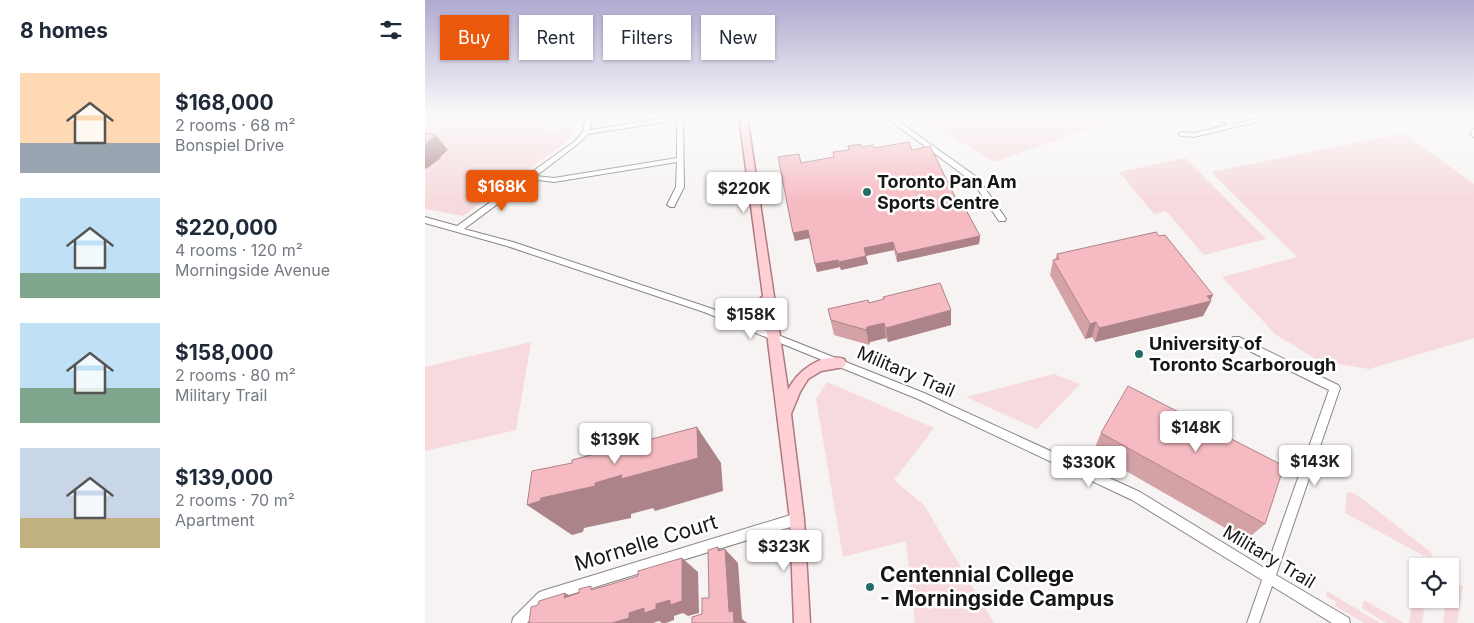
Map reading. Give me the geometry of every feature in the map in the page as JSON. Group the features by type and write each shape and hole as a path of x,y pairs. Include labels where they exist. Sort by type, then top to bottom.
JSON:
{"main road":[{"path":"747,145 775,338 797,519 802,623"},
{"path":"736,321 755,313 768,298"},
{"path":"785,415 790,398 806,373 823,365 840,363"}],"street":[{"path":"460,228 573,145"},
{"path":"671,205 681,187 680,145"},
{"path":"927,145 976,180 1002,219"},
{"path":"530,177 554,180 680,159"},
{"name":"Military Trail","path":"425,220 460,228 736,321 972,419 1127,492 1345,623"},
{"path":"1236,340 1335,388 1253,623"},
{"name":"Mornelle Court","path":"518,623 542,597 797,519"}],"shaded area":[{"path":"425,145 562,145 463,216 425,209"},
{"path":"966,145 1042,145 994,162"},
{"path":"1344,145 1421,145 1474,184 1474,338 1369,369 1319,361 1275,334 1222,277 1297,257 1211,172"},
{"path":"1185,158 1266,239 1204,255 1166,211 1154,214 1119,172"},
{"path":"531,342 516,430 425,451 425,367"},
{"path":"1054,374 1080,384 1037,429 966,397"},
{"path":"827,382 934,428 894,480 924,505 994,623 915,623 906,541 843,557 816,399"},
{"path":"1347,492 1356,494 1432,553 1431,558 1422,555 1345,513"},
{"path":"1459,585 1463,586 1457,623 1443,623 1445,608 1459,608"},
{"path":"1327,591 1380,623 1364,623 1335,606 1336,602 1326,596"},
{"path":"1364,600 1404,623 1386,623 1362,608"},
{"path":"1412,608 1424,608 1422,623 1409,623"}],"building":[{"name":"Toronto Pan Am Sports Centre","path":"861,145 862,147 873,145 874,148 891,145 910,145 912,150 930,146 960,207 964,206 980,236 897,254 893,242 864,248 866,256 839,262 838,260 815,264 808,230 793,233 778,157 799,154 801,163 834,157 833,152 849,150 848,146"},
{"path":"1156,232 1159,236 1165,235 1213,295 1207,296 1211,301 1099,328 1096,322 1090,324 1053,260 1059,259 1057,254"},
{"path":"940,283 951,310 886,328 884,323 867,327 866,330 831,320 828,309 868,300 869,303 884,299 883,297"},
{"path":"1128,386 1284,466 1265,524 1101,433"},
{"path":"697,427 698,458 621,479 622,475 595,483 595,486 541,498 540,501 527,505 532,471 572,463 572,460"},
{"path":"718,547 718,551 725,549 729,612 733,611 734,623 692,623 692,617 702,614 702,598 709,598 708,550"},
{"path":"682,558 682,601 670,605 670,600 656,604 656,609 644,613 644,608 629,613 629,618 612,623 529,623 531,607 538,605 539,601 565,593 564,598 579,593 579,589 591,586 591,590 612,584 638,576 638,571"}],"place":[{"name":"Toronto Pan Am Sports Centre","path":"867,192"},
{"name":"University of Toronto Scarborough","path":"1139,354"},
{"name":"Centennial College - Morningside Campus","path":"870,587"}]}
